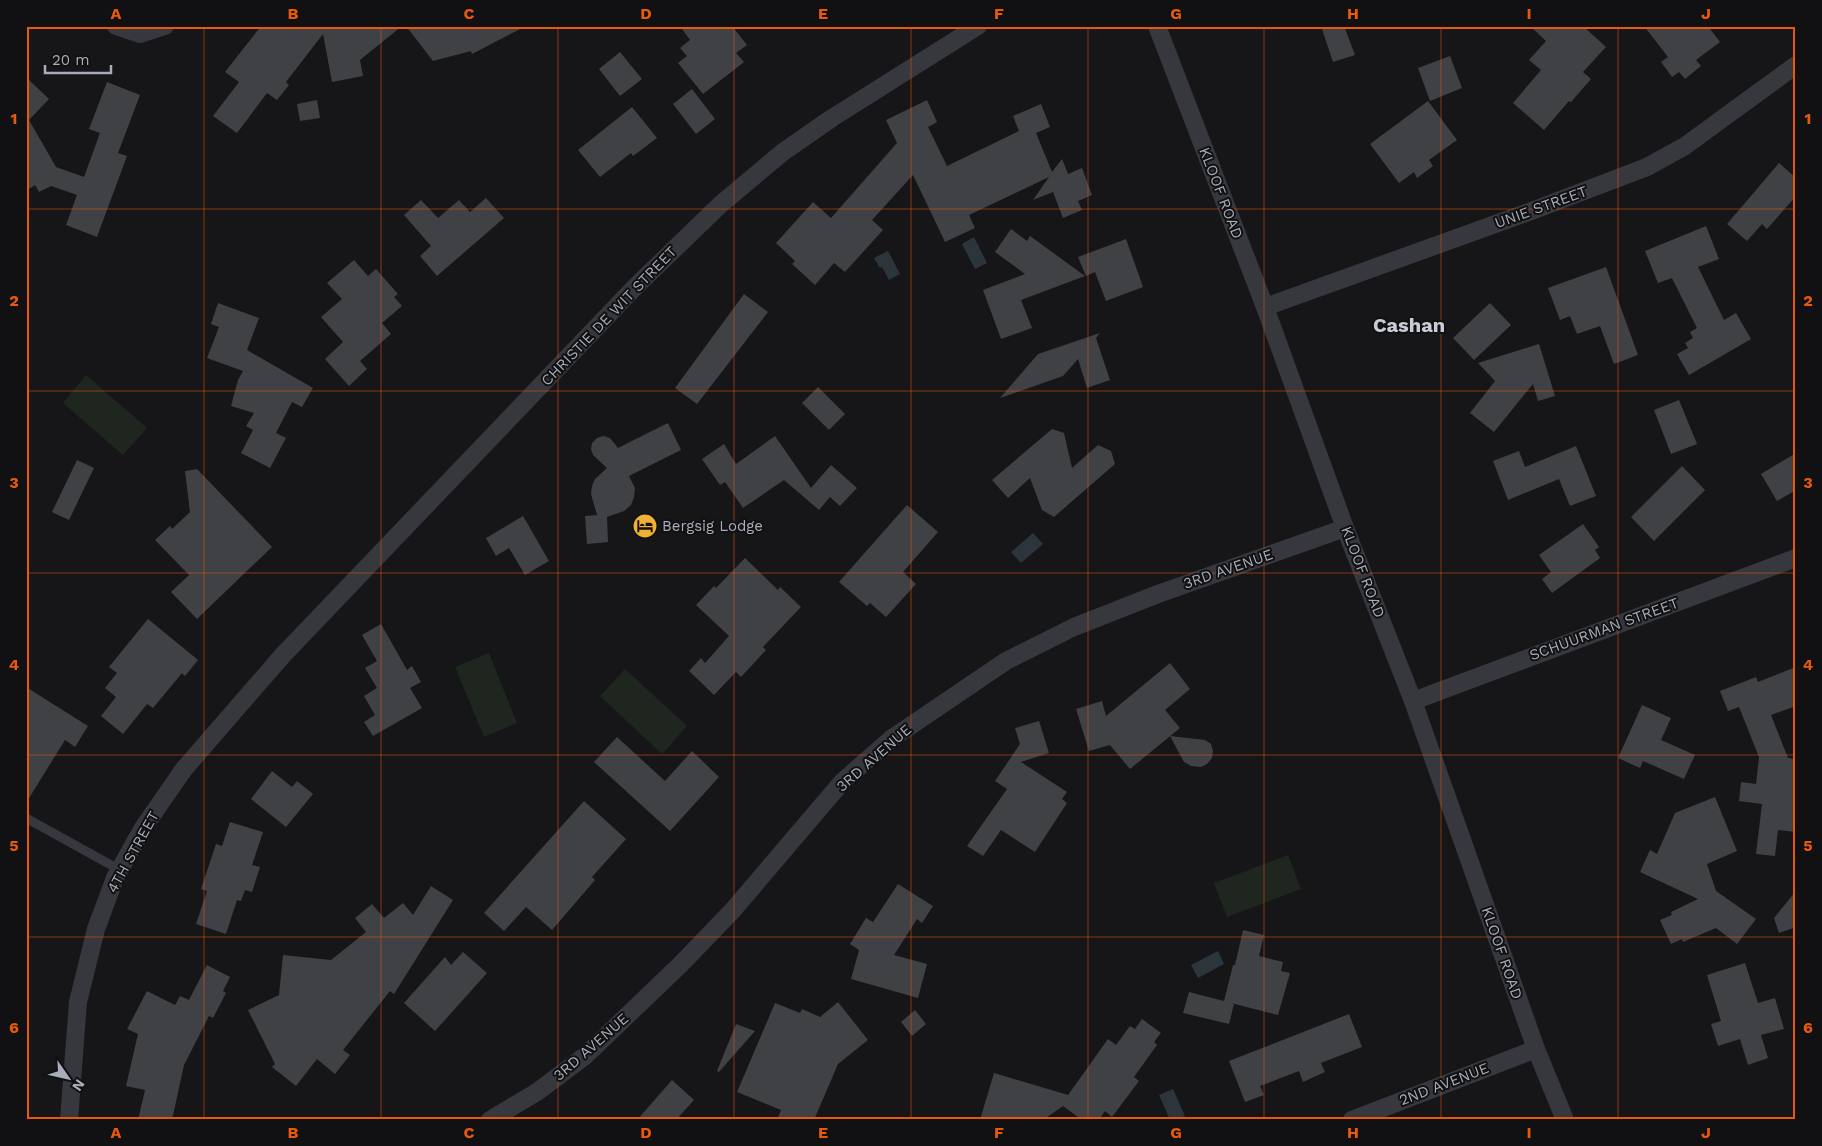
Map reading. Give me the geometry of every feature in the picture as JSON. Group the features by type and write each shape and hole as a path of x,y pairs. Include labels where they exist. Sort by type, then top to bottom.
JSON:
{"street":[{"path":"116,26 140,34 165,26"},
{"name":"CHRISTIE DE WIT STREET","path":"283,655 635,287 721,204 783,152 832,118 978,26"},
{"name":"KLOOF ROAD","path":"1157,26 1413,701 1536,1049 1565,1120"},
{"name":"UNIE STREET","path":"1265,307 1526,213 1647,167 1685,146 1796,65"},
{"name":"3RD AVENUE","path":"490,1120 537,1092 585,1056 681,964 733,910 842,782 891,739 1006,661 1074,627 1158,594 1346,528"},
{"name":"SCHUURMAN STREET","path":"1413,701 1796,558"},
{"name":"4TH STREET","path":"69,1120 78,1002 96,929 120,870 143,828 184,769 283,655"},
{"name":"2ND AVENUE","path":"1352,1120 1536,1049"}],"lane":[{"path":"26,818 120,870"}],"shaded area":[{"path":"974,237 987,263 975,269 962,244"},
{"path":"888,251 900,274 889,280 882,267 880,268 874,258"},
{"path":"86,375 147,428 123,455 63,403"},
{"path":"1033,533 1043,544 1021,563 1011,552"},
{"path":"489,653 517,723 484,737 455,667"},
{"path":"625,669 687,726 662,754 600,696"},
{"path":"1288,855 1301,889 1227,917 1214,883"},
{"path":"1218,951 1224,964 1198,978 1191,965"},
{"path":"1173,1089 1185,1116 1177,1120 1170,1120 1159,1095"}],"building":[{"path":"261,26 402,26 360,60 363,76 332,82 323,34 286,82 289,85 277,100 267,93 237,133 213,116 239,82 225,72"},
{"path":"406,26 526,26 472,54 471,51 433,61"},
{"path":"680,26 732,26 747,45 736,53 744,62 703,94 678,63 687,56 680,48 690,40"},
{"path":"1321,26 1344,26 1355,55 1333,62"},
{"path":"1530,26 1583,26 1606,47 1583,72 1591,79 1544,130 1513,103 1541,70 1529,60 1546,41"},
{"path":"1644,26 1708,26 1720,42 1696,60 1701,66 1685,79 1679,72 1672,77 1661,62 1668,57"},
{"path":"620,52 642,79 620,96 599,69"},
{"path":"1450,56 1462,88 1430,101 1418,68"},
{"path":"26,77 49,99 29,120 56,167 84,177 100,133 89,129 107,82 140,95 118,153 127,156 97,237 66,225 77,195 51,186 39,192 35,185 26,191"},
{"path":"692,89 715,119 696,134 673,104"},
{"path":"317,100 320,118 300,121 297,104"},
{"path":"927,100 937,122 928,127 947,166 1019,131 1013,116 1041,104 1050,127 1036,133 1052,172 1062,159 1068,174 1082,168 1092,195 1078,201 1082,210 1063,218 1053,192 1033,200 1049,177 969,215 975,228 945,242 913,175 872,220 883,230 845,272 834,263 815,285 792,264 795,261 776,243 813,202 831,218 897,143 886,120"},
{"path":"1428,101 1457,140 1429,160 1433,166 1417,178 1414,172 1399,183 1370,144"},
{"path":"632,107 657,138 633,156 631,153 600,177 578,150"},
{"path":"1779,163 1796,178 1796,196 1767,229 1762,224 1747,241 1727,224"},
{"path":"486,198 504,218 437,276 420,256 431,246 404,215 421,200 438,218 459,200 470,212"},
{"path":"1706,226 1719,259 1698,267 1724,320 1736,313 1751,339 1689,375 1677,354 1688,348 1685,343 1693,338 1690,332 1697,328 1672,278 1658,283 1645,251"},
{"path":"1011,229 1027,241 1030,236 1085,276 1021,300 1032,328 1001,339 983,290 1025,274 995,252"},
{"path":"1126,239 1143,287 1106,301 1095,272 1086,276 1078,257"},
{"path":"354,260 368,276 376,269 398,294 394,297 402,306 382,323 391,334 360,361 367,369 349,386 325,359 343,342 321,317 342,299 327,283"},
{"path":"1606,267 1638,355 1614,364 1600,326 1577,334 1570,316 1560,320 1548,288"},
{"path":"744,294 768,312 697,404 675,388"},
{"path":"218,303 259,318 247,350 313,388 302,407 292,402 276,433 286,438 270,468 241,453 253,430 246,426 254,413 231,406 238,380 243,371 207,358 219,327 211,324"},
{"path":"1490,303 1511,325 1474,360 1453,338"},
{"path":"1100,333 1096,338 1110,380 1087,388 1078,359 1063,376 1000,398 1038,354"},
{"path":"1539,344 1555,396 1538,401 1533,384 1494,432 1470,413 1495,381 1478,363"},
{"path":"818,387 845,414 829,430 802,403"},
{"path":"1679,400 1697,444 1671,454 1654,410"},
{"path":"668,423 681,450 629,476 635,488 631,505 624,511 607,517 608,542 587,544 585,516 597,515 591,494 592,486 595,479 607,468 593,455 592,443 597,438 603,436 610,438 618,448"},
{"path":"1052,429 1064,433 1072,468 1098,445 1111,451 1115,464 1054,517 1042,510 1030,478 1008,498 992,480"},
{"path":"775,436 811,488 831,465 857,488 840,506 830,497 819,510 784,480 743,508 725,482 720,485 702,459 724,444 736,464"},
{"path":"1576,446 1596,496 1570,506 1559,479 1508,500 1493,461 1519,451 1525,467"},
{"path":"1796,453 1796,490 1777,501 1761,474"},
{"path":"77,460 94,468 69,520 52,512"},
{"path":"1682,466 1705,490 1654,541 1631,517"},
{"path":"197,469 272,547 197,619 171,592 189,575 155,540 170,526 172,529 190,512 185,471"},
{"path":"907,505 938,532 903,572 916,584 886,617 870,603 867,606 839,582"},
{"path":"523,516 549,561 525,575 509,548 496,556 486,538"},
{"path":"1583,524 1599,547 1595,550 1600,558 1552,593 1542,579 1551,572 1539,555"},
{"path":"745,558 778,590 780,587 801,607 763,647 766,650 741,677 736,672 714,695 689,671 701,658 705,663 729,636 696,605 714,586 716,588"},
{"path":"148,619 198,660 185,676 182,673 153,708 147,704 123,734 101,716 116,697 105,688 117,673 109,667"},
{"path":"381,624 407,670 412,666 421,682 410,688 422,708 373,736 364,722 375,715 364,696 377,688 365,668 377,661 362,635"},
{"path":"1170,663 1190,689 1165,710 1180,728 1130,769 1110,745 1089,751 1076,709 1102,701 1106,716"},
{"path":"1796,667 1796,706 1771,715 1788,758 1796,759 1794,797 1796,797 1796,832 1778,830 1775,856 1756,854 1762,804 1739,801 1741,782 1756,784 1759,757 1739,707 1728,711 1720,691 1756,677 1758,682"},
{"path":"26,687 88,726 75,747 65,740 26,803"},
{"path":"1642,705 1671,718 1661,740 1695,755 1684,779 1643,761 1640,768 1618,758"},
{"path":"1039,721 1049,753 1021,762 1067,792 1062,799 1067,803 1035,852 1001,830 983,856 967,846 1007,789 995,781 1020,744 1015,728"},
{"path":"1170,736 1205,740 1211,744 1212,758 1201,767 1191,766 1184,762"},
{"path":"617,737 665,781 692,751 719,777 670,831 594,762"},
{"path":"272,771 292,787 297,781 313,794 286,827 251,799"},
{"path":"1715,797 1737,851 1707,864 1716,891 1756,919 1737,944 1716,928 1683,942 1682,939 1671,944 1660,920 1672,915 1671,912 1698,899 1640,872 1650,850 1657,854 1675,813"},
{"path":"584,801 626,839 592,877 595,880 552,930 526,907 504,931 484,913"},
{"path":"230,822 263,832 252,865 260,867 252,892 245,890 241,901 237,900 226,934 196,924 207,891 201,889 216,844 222,846"},
{"path":"898,884 933,906 922,923 917,919 894,955 927,964 918,998 851,979 859,950 850,944 866,918 873,922"},
{"path":"431,886 453,900 394,994 390,991 343,1050 350,1055 335,1074 317,1059 296,1086 272,1067 275,1064 248,1010 279,995 283,955 331,960 366,932 355,918 372,904 384,918 403,903 413,915"},
{"path":"1796,891 1796,927 1779,933 1774,918"},
{"path":"1243,930 1264,935 1259,956 1283,962 1281,971 1290,973 1278,1015 1231,1003 1234,1004 1229,1024 1183,1013 1189,992 1224,1001"},
{"path":"463,952 487,973 435,1031 404,1003 445,957 451,965"},
{"path":"1745,963 1758,1003 1775,998 1784,1029 1761,1035 1768,1058 1748,1065 1740,1039 1718,1046 1711,1024 1721,1021 1707,975"},
{"path":"207,965 230,977 223,991 226,993 213,1018 209,1016 184,1065 172,1120 138,1120 145,1090 126,1086 138,1034 127,1029 147,991 175,1005 180,996 189,1000"},
{"path":"838,1002 868,1040 838,1064 814,1120 777,1120 781,1110 737,1092 775,1003 800,1013 802,1009 820,1017"},
{"path":"915,1010 926,1024 912,1036 901,1022"},
{"path":"1349,1014 1362,1047 1321,1063 1325,1072 1303,1082 1299,1071 1260,1086 1264,1095 1245,1102 1229,1061"},
{"path":"1142,1019 1161,1033 1154,1042 1157,1045 1134,1077 1139,1081 1112,1117 1105,1111 1099,1120 1082,1120 1063,1106 1043,1120 980,1120 994,1073 1068,1095 1108,1039 1116,1045 1130,1026 1135,1029"},
{"path":"736,1024 755,1031 719,1072 717,1071"},
{"path":"672,1080 694,1100 676,1120 637,1120"}],"place":[{"name":"Bergsig Lodge","path":"645,526"}],"district":[{"name":"Cashan","path":"1409,325"}]}
